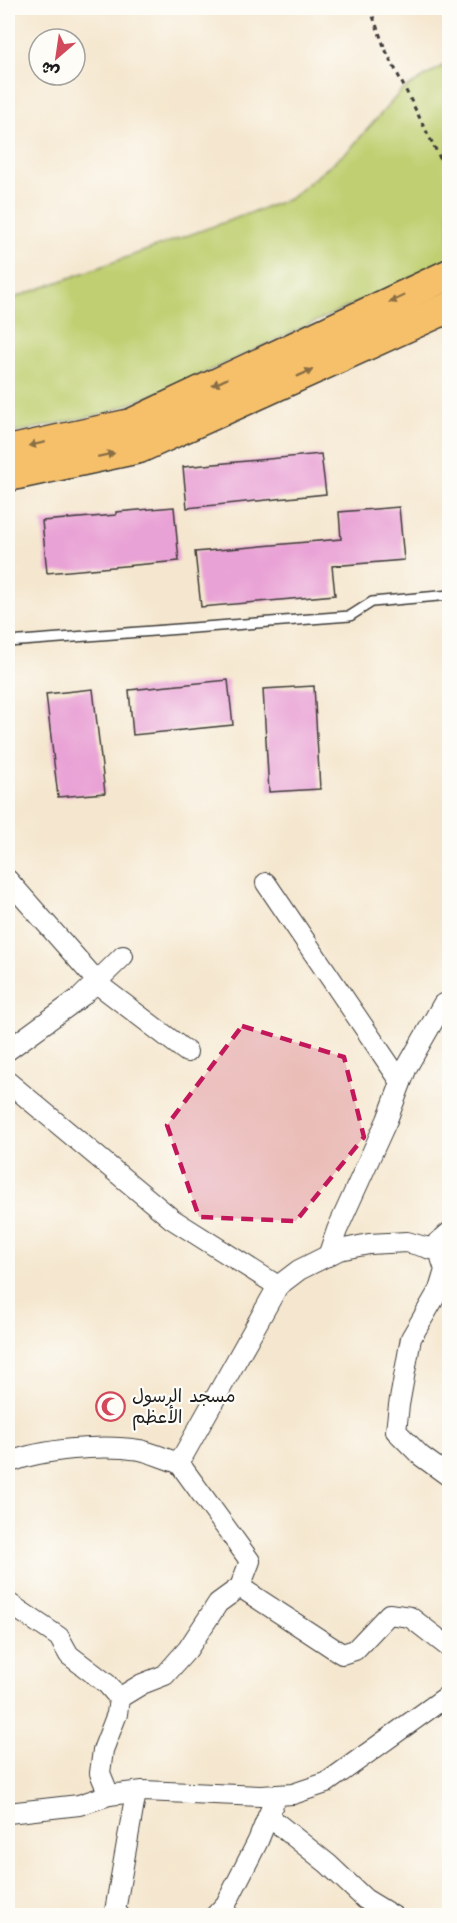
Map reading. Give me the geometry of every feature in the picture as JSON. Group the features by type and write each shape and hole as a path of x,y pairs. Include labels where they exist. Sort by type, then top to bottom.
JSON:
{"main road":[{"path":"8,451 131,424 450,274"},
{"path":"8,476 139,448 450,307"}],"street":[{"path":"8,880 103,988 187,1052"},
{"path":"266,883 401,1082"},
{"path":"8,1050 82,996 123,956"},
{"path":"327,1256 387,1120 406,1067 443,1004"},
{"path":"8,1082 172,1219 278,1286"},
{"path":"430,1249 450,1232"},
{"path":"179,1462 278,1286 299,1270 339,1250 369,1244 407,1242 439,1251 444,1270 439,1290 411,1338 396,1431 422,1456 450,1477"},
{"path":"8,1463 50,1452 92,1448 140,1450 179,1462 250,1561 240,1587 218,1603 188,1649 165,1675 142,1684 119,1698"},
{"path":"240,1587 342,1654 355,1650 389,1614 410,1617 450,1648"},
{"path":"10,1604 59,1637 69,1655 107,1684 119,1698 117,1714 103,1750 100,1773 109,1795"},
{"path":"8,1813 79,1804 109,1795 136,1792 261,1796 293,1794 326,1783 450,1694"},
{"path":"120,1916 115,1911 136,1792"},
{"path":"215,1916 226,1904 277,1795"},
{"path":"268,1816 328,1864 365,1899 393,1916"}],"lane":[{"path":"8,642 350,616 372,602 450,595"}],"path":[{"path":"370,8 385,49 450,178"}],"highlighted area":[{"path":"242,1026 344,1057 364,1137 296,1221 199,1217 167,1125"}],"green space":[{"path":"449,62 449,260 187,381 106,413 8,434 8,300 289,199 350,149 401,91"}],"building":[{"path":"321,454 326,494 187,508 183,467"},
{"path":"174,507 179,561 47,573 42,521 116,515 116,512"},
{"path":"399,507 404,560 332,566 335,595 201,607 195,552 341,539 339,512"},
{"path":"228,680 233,725 133,735 129,690"},
{"path":"314,686 320,789 269,792 263,689"},
{"path":"93,689 105,793 58,797 46,694"}],"place":[{"name":"مسجد الرسول الأعظم","path":"111,1406"}]}
